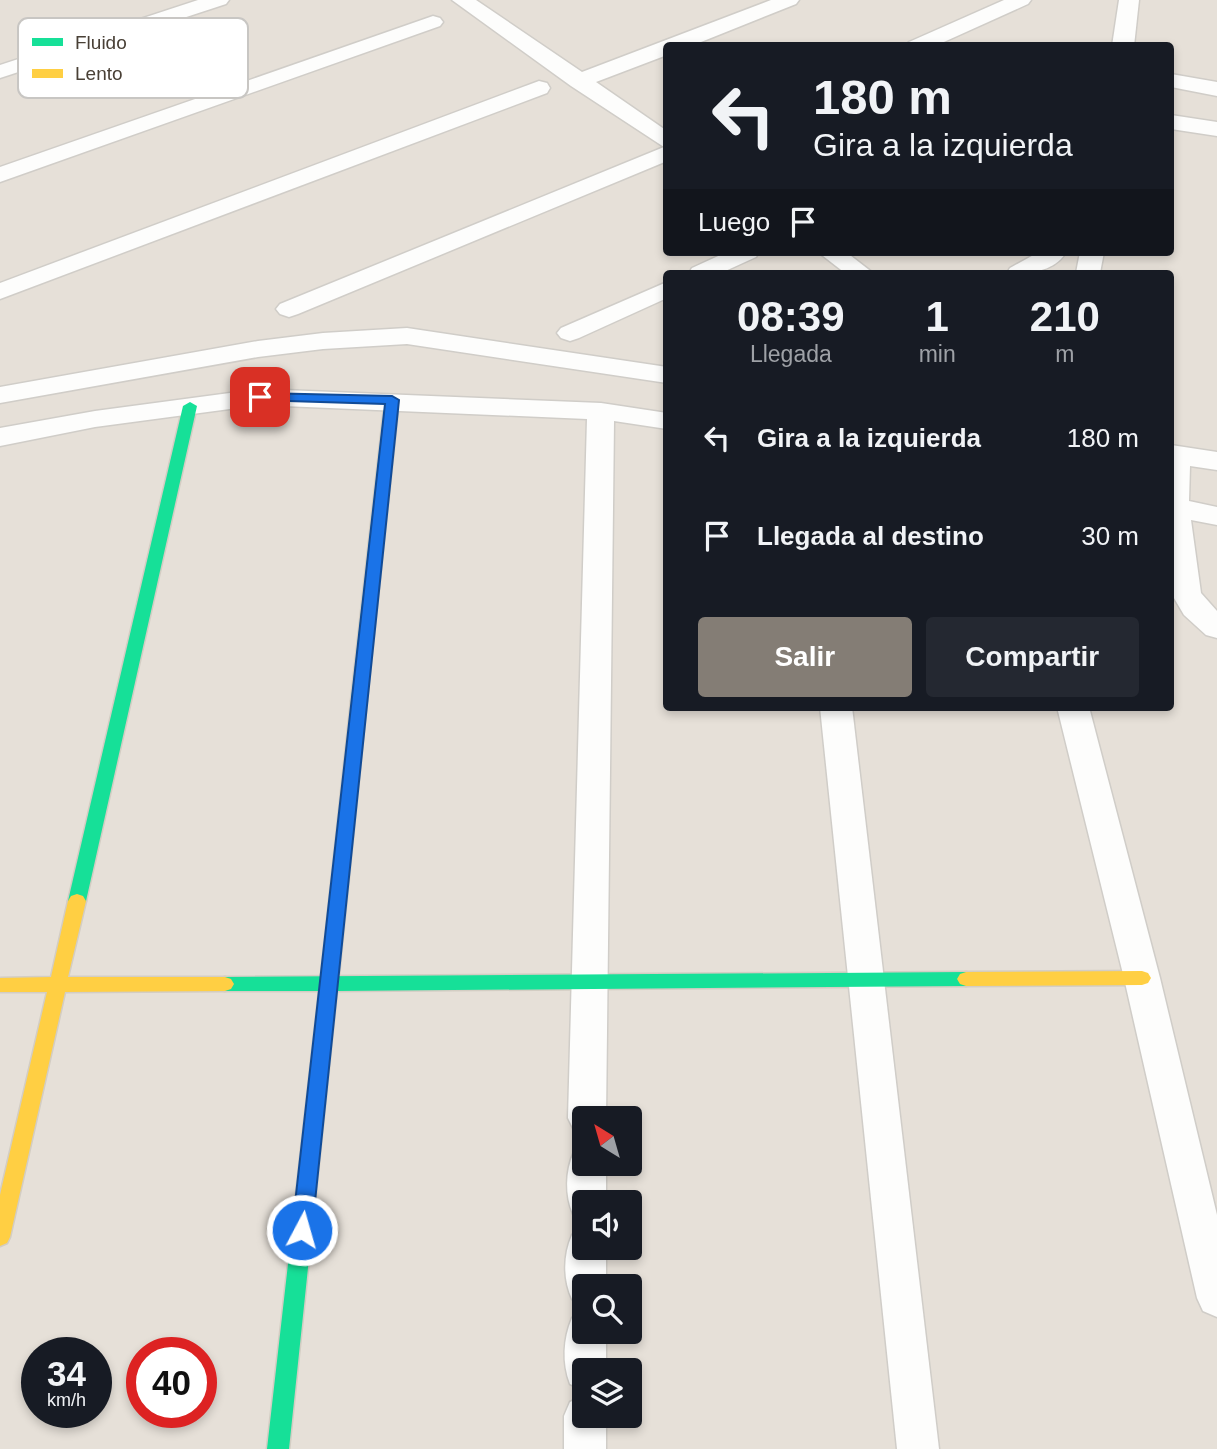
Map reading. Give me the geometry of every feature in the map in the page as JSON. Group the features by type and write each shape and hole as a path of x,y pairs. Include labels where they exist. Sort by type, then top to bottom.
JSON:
{"street":[{"path":"164,18 219,0"},
{"path":"469,5 503,0"},
{"path":"679,42 789,0"},
{"path":"925,42 1021,0"},
{"path":"1124,42 1129,0"},
{"path":"469,5 663,138"},
{"path":"248,87 433,22"},
{"path":"579,81 663,48"},
{"path":"0,72 18,66"},
{"path":"1174,82 1217,89"},
{"path":"0,292 539,88"},
{"path":"0,175 218,98"},
{"path":"1174,122 1217,129"},
{"path":"289,309 663,155"},
{"path":"708,270 738,256"},
{"path":"836,256 857,270"},
{"path":"1024,270 1049,256"},
{"path":"570,333 663,291"},
{"path":"0,396 258,349 323,341 407,336 663,374"},
{"path":"0,437 94,419 260,397 392,400 601,411 663,420"},
{"path":"278,1449 392,400"},
{"path":"0,1237 190,406"},
{"path":"587,1106 601,411"},
{"path":"1174,454 1217,461"},
{"path":"1174,507 1217,516"},
{"path":"1174,514 1186,593 1195,608 1217,628"},
{"path":"836,711 918,1449"},
{"path":"1074,711 1142,978 1217,1298"},
{"path":"0,985 1142,978"},
{"path":"585,1428 585,1449"}],"shaded area":[{"path":"0,0 1217,0 1217,1449 0,1449"}],"traffic: fast":[{"path":"359,701 392,400"},
{"path":"77,901 190,406"},
{"path":"225,984 966,979"},
{"path":"278,1449 329,984"}],"traffic: slow":[{"path":"329,984 359,701"},
{"path":"0,1237 77,901"},
{"path":"966,979 1142,978"},
{"path":"0,985 225,984"}],"route":[{"path":"260,397 392,400 302,1230"}]}
